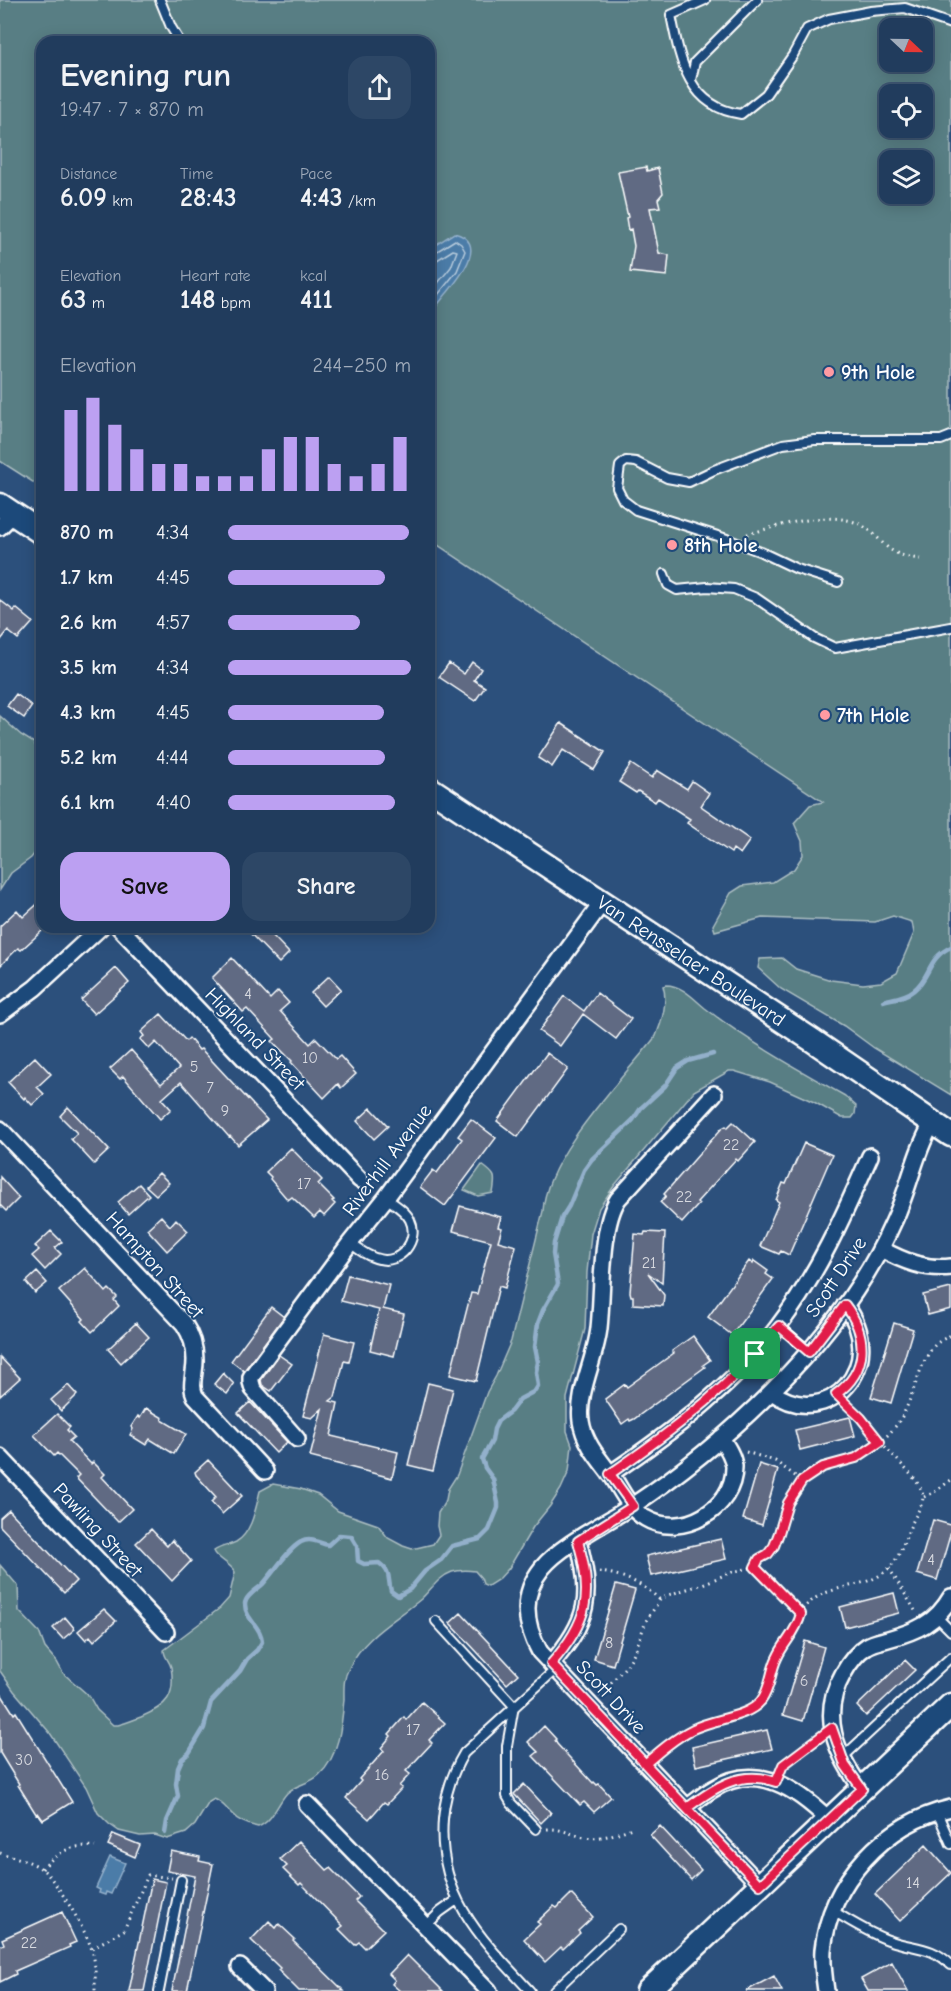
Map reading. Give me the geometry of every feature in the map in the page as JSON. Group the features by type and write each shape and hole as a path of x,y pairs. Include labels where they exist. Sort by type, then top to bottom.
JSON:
{"main road":[{"path":"4,515 36,530"},
{"name":"Van Rensselaer Boulevard","path":"435,792 812,1040 942,1129"},
{"path":"648,1991 951,1705"}],"street":[{"name":"Riverhill Avenue","path":"297,1439 253,1389 250,1382 251,1377 386,1198 602,903"},
{"path":"0,1014 35,988 95,933"},
{"name":"Highland Street","path":"125,933 360,1180"},
{"path":"714,1094 618,1199 609,1217 598,1337 580,1412 582,1426 603,1466 644,1518 657,1523 677,1525 696,1520 716,1508 727,1493 734,1473 732,1456 721,1438"},
{"name":"Hampton Street","path":"0,1129 184,1324 195,1351 192,1383 195,1396 266,1471"},
{"name":"Scott Drive","path":"760,1885 540,1652 527,1620 527,1600 533,1581 558,1553 666,1483 721,1438 771,1392 809,1352 845,1305 880,1249 901,1206 919,1147 942,1129"},
{"path":"610,1474 657,1442 716,1393 743,1368 779,1326 826,1248 870,1156"},
{"path":"880,1249 904,1261 919,1265 951,1267"},
{"path":"771,1392 795,1404 807,1404 836,1394 849,1383 854,1377 860,1360 862,1340 853,1315 845,1305"},
{"name":"Pawling Street","path":"0,1457 166,1632"},
{"path":"553,1667 582,1616 586,1600 585,1570 578,1541"},
{"path":"862,1789 845,1765 832,1728 832,1704 836,1688 852,1659 861,1650 873,1643 924,1626 937,1617 951,1596"},
{"path":"687,1808 714,1788 725,1783 750,1778 769,1779 804,1796 829,1820"},
{"path":"307,1804 489,1991"},
{"path":"826,1991 823,1951 832,1911 853,1872 875,1849 906,1825 944,1810"},
{"path":"240,1966 264,1991"}],"lane":[{"path":"160,0 176,36"},
{"path":"705,0 671,15 677,48 691,80 705,100 725,111 741,114 766,94 793,55 807,29 829,19 871,11 905,8 951,24"},
{"path":"691,80 695,62 757,0"},
{"path":"838,582 797,569 727,539 636,510 623,500 617,488 620,466 626,461 636,462 667,478 689,482 783,444 814,440 942,440 951,436"},
{"path":"664,574 668,585 676,590 706,587 734,589 756,598 814,638 835,648 951,627"},
{"path":"350,1243 379,1259 393,1258 405,1250 412,1237 411,1222 405,1213 386,1198"},
{"path":"779,1326 809,1352"},
{"path":"937,1617 951,1631"},
{"path":"436,1621 514,1706"},
{"path":"842,1758 951,1657"},
{"path":"530,1991 483,1938 457,1900 444,1860 443,1824 448,1791 464,1753 553,1667"},
{"path":"514,1706 507,1746 506,1793 509,1801 536,1829"},
{"path":"944,1810 951,1844"},
{"path":"159,1991 182,1880"},
{"path":"426,1926 457,1900"},
{"path":"832,1911 881,1937 936,1953 951,1965"},
{"path":"554,1991 619,1929"}],"path":[{"path":"727,539 812,519 832,519 861,525 887,548 899,555 920,559"},
{"path":"755,1567 759,1559 768,1554 774,1546 788,1503 802,1481 823,1467 856,1458 880,1442 899,1422 930,1352 939,1341 951,1335"},
{"path":"645,1764 681,1735 708,1722 745,1713 758,1705 766,1692 777,1658 796,1630 801,1614 807,1605 823,1593 869,1580 889,1568 905,1543 924,1497 920,1485 861,1418 836,1394"},
{"path":"732,1456 742,1452 768,1458 802,1481"},
{"path":"924,1497 951,1480"},
{"path":"589,1705 610,1686 628,1664 646,1621 660,1600 668,1594 700,1586 732,1572 755,1567"},
{"path":"755,1567 801,1614"},
{"path":"889,1568 924,1626"},
{"path":"585,1570 603,1572 636,1582 660,1600"},
{"path":"776,1782 783,1765 832,1728"},
{"path":"536,1829 559,1828 579,1836 597,1838 633,1828"},
{"path":"42,1869 54,1856 67,1850 85,1846 95,1847"},
{"path":"0,1853 42,1869 52,1881 77,1918 92,1948 95,1991"},
{"path":"92,1948 125,1928 148,1875 182,1880"}],"green space":[{"path":"0,0 951,0 951,1095 874,1048 844,1026 781,989 758,968 760,959 782,958 796,969 831,980 863,984 881,982 897,973 914,933 912,922 893,916 875,922 762,918 715,931 713,925 731,893 742,886 773,882 794,869 803,855 802,841 794,823 810,805 823,802 435,543 435,36 36,36 36,484 0,461"},
{"path":"0,716 36,747 36,852 11,873 0,890"},
{"path":"663,986 677,987 687,993 756,1044 845,1096 856,1106 855,1114 852,1118 842,1118 770,1082 734,1071 729,1071 694,1091 614,1186 599,1208 591,1234 585,1329 567,1398 567,1431 572,1445 569,1471 561,1489 533,1527 509,1568 499,1579 488,1586 483,1584 475,1571 466,1570 447,1574 421,1599 371,1638 355,1657 346,1676 340,1729 335,1750 326,1768 315,1778 287,1793 271,1817 263,1824 258,1827 240,1821 222,1803 214,1799 209,1802 195,1825 186,1833 167,1839 155,1835 140,1836 119,1831 98,1813 86,1787 50,1733 0,1671 0,1565 18,1586 19,1611 39,1632 45,1648 63,1673 89,1696 97,1710 113,1725 118,1725 150,1713 168,1699 171,1693 172,1677 171,1667 164,1650 220,1608 229,1598 235,1572 214,1551 236,1542 246,1532 250,1526 260,1491 273,1484 301,1489 318,1495 338,1511 378,1525 388,1538 403,1546 412,1549 433,1544 439,1535 438,1513 457,1475 487,1392 511,1341 547,1189 557,1166 588,1119 656,1036 665,1005"},
{"path":"482,1165 494,1176 494,1187 493,1193 478,1196 464,1190"}],"water":[{"path":"454,233 465,238 470,244 471,252 464,270 435,308 435,245"},
{"path":"110,1857 125,1863 111,1894 106,1892 105,1895 99,1893 100,1890 96,1888"}],"building":[{"path":"646,167 647,171 658,168 663,193 658,199 660,207 650,208 659,253 669,255 667,276 630,272 634,246 631,229 628,230 626,218 628,217 618,172"},
{"path":"0,600 14,611 16,608 33,622 18,639 8,631 0,641"},
{"path":"472,662 481,669 474,680 485,687 475,701 439,677 449,663 464,674"},
{"path":"16,694 32,706 24,718 7,706"},
{"path":"561,723 605,752 594,770 563,750 552,767 538,758"},
{"path":"631,764 652,778 657,770 687,789 692,781 709,793 701,806 750,840 740,854 733,849 731,853 687,823 690,819 658,798 655,802 619,782"},
{"path":"36,905 36,933 40,933 21,950 18,948 0,966 0,926 17,910 23,917"},
{"path":"250,933 274,933 272,935 289,953 279,963"},
{"path":"232,958 270,999 278,991 289,1003 280,1011 310,1044 316,1038 336,1059 340,1056 356,1074 341,1088 338,1084 324,1098 272,1041 275,1039 247,1009 243,1012 212,978"},
{"path":"116,968 129,983 94,1014 81,1000"},
{"path":"329,976 341,989 323,1006 311,993"},
{"path":"597,993 631,1019 616,1039 583,1014 560,1046 539,1031 564,996 584,1011"},
{"path":"161,1014 186,1041 189,1038 199,1050 201,1049 267,1120 238,1145 181,1082 162,1099 171,1109 160,1119 123,1076 120,1079 110,1069 131,1050 161,1084 179,1068 156,1042 149,1049 140,1039 144,1036 141,1032"},
{"path":"547,1053 568,1069 518,1137 497,1121"},
{"path":"35,1057 51,1074 37,1087 44,1094 32,1105 8,1082"},
{"path":"68,1107 109,1150 94,1164 71,1139 77,1133 60,1116"},
{"path":"371,1108 388,1126 374,1139 357,1121"},
{"path":"471,1119 496,1138 445,1206 420,1187 433,1170 437,1173 462,1139 458,1136"},
{"path":"733,1122 755,1142 738,1161 736,1159 697,1202 699,1204 682,1223 660,1202 666,1196 664,1194 722,1128 726,1126 727,1128"},
{"path":"804,1143 832,1155 789,1255 781,1251 779,1254 760,1246 779,1202 776,1200 783,1183 786,1184"},
{"path":"291,1148 322,1180 318,1184 334,1200 332,1201 335,1204 324,1216 320,1212 314,1218 292,1197 288,1200 266,1172"},
{"path":"159,1173 169,1183 156,1195 146,1186"},
{"path":"0,1177 19,1198 6,1211 0,1205"},
{"path":"139,1184 149,1195 128,1214 118,1202"},
{"path":"460,1206 501,1217 498,1227 502,1228 498,1241 516,1246 505,1288 499,1286 476,1381 450,1375 471,1293 477,1294 491,1241 453,1231"},
{"path":"161,1216 170,1226 176,1219 188,1231 167,1251 147,1229"},
{"path":"51,1231 62,1242 55,1248 61,1254 45,1270 32,1256 39,1250 35,1246"},
{"path":"645,1232 665,1233 662,1283 648,1273 664,1295 663,1306 633,1304 633,1296 630,1292 635,1234 644,1235"},
{"path":"749,1261 753,1264 754,1261 768,1271 766,1274 773,1279 732,1335 708,1317"},
{"path":"85,1268 106,1292 109,1289 117,1297 114,1300 119,1306 92,1332 82,1321 84,1319 59,1291"},
{"path":"37,1272 47,1283 35,1293 26,1282"},
{"path":"348,1275 389,1285 383,1309 404,1314 394,1356 370,1350 379,1310 341,1301"},
{"path":"951,1288 951,1309 928,1315 923,1295"},
{"path":"271,1307 284,1317 244,1371 231,1361"},
{"path":"136,1323 149,1337 121,1363 108,1349"},
{"path":"894,1323 913,1329 891,1403 871,1397"},
{"path":"324,1334 354,1342 349,1362 344,1361 335,1397 330,1401 338,1403 331,1436 398,1452 392,1478 310,1457 322,1409 312,1418 303,1416"},
{"path":"693,1336 710,1360 703,1365 705,1367 634,1419 630,1421 629,1419 622,1424 605,1399 625,1384 627,1387 674,1353 672,1351"},
{"path":"279,1355 292,1364 271,1391 262,1385 261,1380"},
{"path":"0,1357 20,1378 0,1396"},
{"path":"223,1373 234,1384 227,1394 214,1384"},
{"path":"428,1383 453,1389 433,1471 408,1465"},
{"path":"68,1385 77,1395 61,1411 51,1400"},
{"path":"250,1402 287,1442 276,1453 238,1413"},
{"path":"146,1408 186,1434 174,1454 150,1439 146,1445 130,1435 133,1429 131,1427"},
{"path":"57,1414 70,1427 67,1430 74,1437 69,1441 91,1464 93,1462 105,1474 102,1477 132,1509 118,1522 76,1478 79,1475 57,1453 54,1456 34,1435"},
{"path":"850,1417 855,1436 800,1450 795,1430"},
{"path":"208,1460 242,1496 222,1514 211,1502 216,1497 195,1472"},
{"path":"759,1464 778,1470 762,1525 743,1519"},
{"path":"9,1510 76,1581 64,1593 0,1526 0,1518"},
{"path":"933,1520 951,1525 937,1580 917,1574"},
{"path":"151,1529 167,1546 172,1540 191,1561 172,1581 136,1543"},
{"path":"721,1539 726,1559 651,1576 646,1556"},
{"path":"616,1585 635,1590 613,1665 594,1659"},
{"path":"894,1593 899,1613 845,1627 840,1607"},
{"path":"104,1609 116,1621 94,1641 90,1636 86,1640 78,1631"},
{"path":"461,1613 518,1674 507,1684 450,1623"},
{"path":"65,1617 75,1629 63,1639 53,1628"},
{"path":"805,1641 824,1647 803,1721 783,1715"},
{"path":"905,1660 915,1670 866,1716 857,1706"},
{"path":"0,1692 14,1714 16,1712 72,1802 43,1820 38,1813 36,1814 0,1753"},
{"path":"422,1702 445,1723 429,1740 432,1743 406,1771 410,1774 399,1786 402,1788 387,1804 384,1802 369,1819 346,1798 361,1781 359,1779 384,1751 381,1748 391,1736 389,1734"},
{"path":"544,1726 556,1739 557,1744 593,1783 599,1784 611,1797 594,1812 584,1802 580,1805 533,1756 538,1752 528,1742"},
{"path":"767,1730 772,1749 696,1766 692,1747"},
{"path":"524,1784 551,1813 541,1823 514,1794"},
{"path":"660,1826 701,1870 691,1880 650,1835"},
{"path":"113,1834 140,1845 135,1857 108,1845"},
{"path":"299,1841 327,1870 330,1868 359,1897 355,1901 384,1930 365,1948 359,1942 355,1945 339,1929 343,1926 301,1883 299,1885 283,1869 287,1866 280,1859"},
{"path":"926,1845 951,1873 900,1921 875,1894"},
{"path":"171,1851 200,1857 199,1861 213,1864 187,1991 172,1991 195,1876 167,1871"},
{"path":"152,1879 166,1882 144,1991 129,1991"},
{"path":"571,1894 593,1917 563,1949 561,1947 545,1962 524,1939 540,1924 537,1922 554,1906 557,1908"},
{"path":"62,1912 76,1942 69,1945 70,1947 15,1971 16,1974 0,1982 0,1946 4,1944 2,1939"},
{"path":"269,1921 276,1928 279,1924 344,1991 299,1991 278,1970 280,1968 251,1940"},
{"path":"407,1955 443,1991 400,1991 392,1984 395,1980 389,1974"},
{"path":"892,1962 908,1991 868,1991 861,1979"},
{"path":"774,1976 782,1991 746,1991"}],"waterway":[{"path":"883,1001 904,996 914,990 924,979 937,957 951,947"},
{"path":"165,1833 167,1821 178,1796 176,1784 182,1759 189,1753 204,1728 211,1702 240,1671 262,1642 246,1609 246,1601 296,1545 312,1540 328,1545 339,1535 351,1536 357,1546 358,1561 364,1564 379,1563 383,1566 391,1591 398,1596 410,1589 425,1571 441,1560 452,1546 480,1539 489,1530 498,1503 493,1479 482,1459 492,1441 498,1421 511,1411 520,1399 535,1391 538,1386 536,1372 538,1362 535,1347 538,1323 558,1284 553,1254 554,1243 562,1217 584,1170 592,1159 633,1120 641,1108 665,1086 677,1068 688,1061 713,1054"}],"place":[{"name":"9th Hole","path":"829,372"},
{"name":"8th Hole","path":"672,545"},
{"name":"7th Hole","path":"825,715"}],"route":[{"path":"755,1354 743,1368 691,1415 657,1442 610,1474 633,1506 578,1541 586,1576 585,1610 566,1647 551,1664 662,1783 687,1808 714,1788 735,1780 759,1778 776,1782 783,1765 832,1728 845,1765 862,1789 760,1885 662,1783 645,1764 672,1741 694,1728 708,1722 747,1713 758,1705 769,1686 777,1658 796,1630 801,1614 755,1567 757,1561 768,1554 774,1546 788,1503 802,1481 823,1467 856,1458 880,1442 861,1418 836,1394 854,1377 862,1350 858,1327 853,1315 845,1305 809,1352 779,1326 755,1354"}]}
